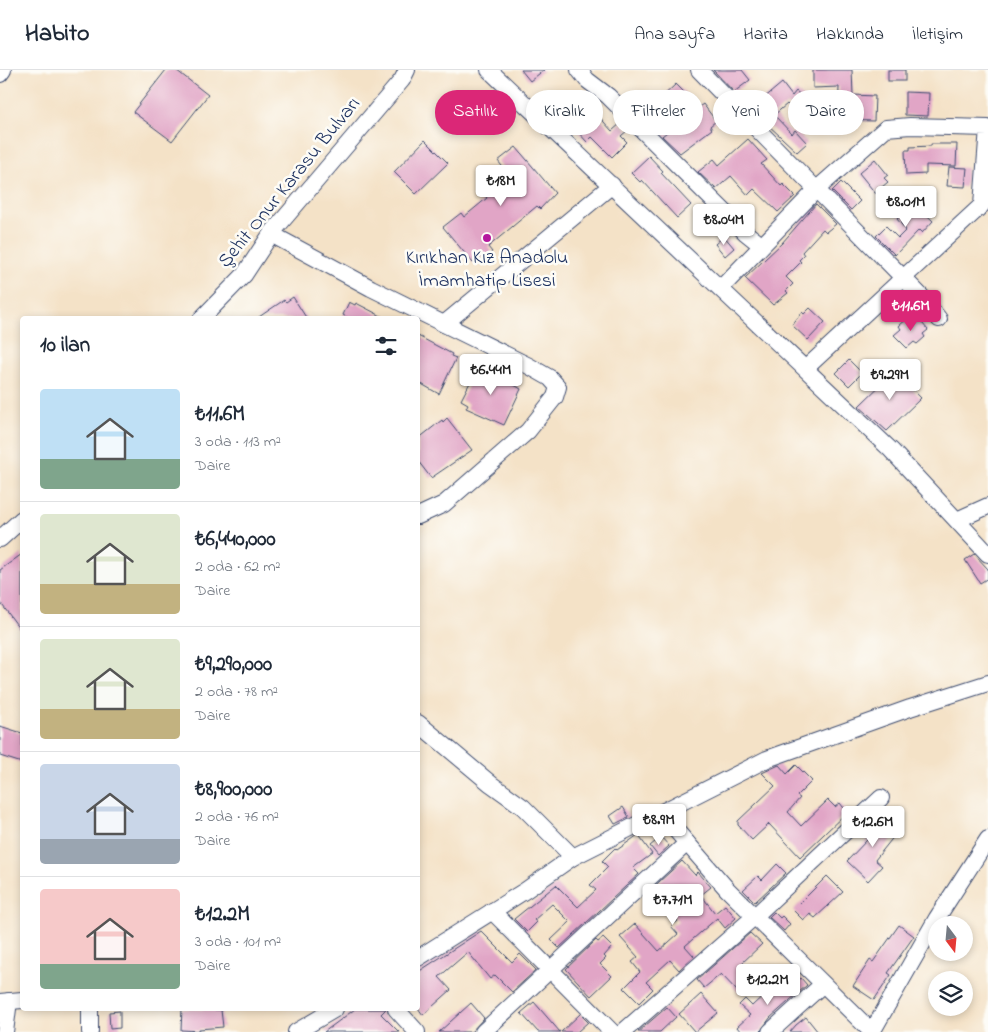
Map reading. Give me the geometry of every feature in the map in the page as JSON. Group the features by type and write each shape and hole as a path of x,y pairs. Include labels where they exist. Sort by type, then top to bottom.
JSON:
{"street":[{"path":"0,74 3,70"},
{"name":"Şehit Onur Karasu Bulvarı","path":"204,316 244,275 271,234 402,80 407,70"},
{"path":"489,70 722,288 891,450 988,554"},
{"path":"579,70 587,80 608,96 746,233 761,245"},
{"path":"699,70 904,278 939,319"},
{"path":"722,288 761,245 817,189 886,128 910,126 988,128 982,205 806,368"},
{"path":"444,324 612,186"},
{"path":"271,234 529,366 550,378 558,387 555,397 528,430 444,504 420,515"},
{"path":"957,520 988,506"},
{"path":"0,539 20,521"},
{"path":"420,957 573,857 767,759 910,708 988,683"},
{"path":"420,725 491,784 523,807 573,857"},
{"path":"623,1032 754,916 881,798"},
{"path":"661,813 686,843 754,916 872,1032 937,918 988,839"},
{"path":"483,1032 686,843"},
{"path":"492,911 612,1032"},
{"path":"770,1032 823,984"},
{"path":"5,1032 10,1001"},
{"path":"90,1011 90,1032"},
{"path":"296,1032 332,1011"},
{"path":"398,1011 417,1032"}],"building":[{"path":"166,70 176,70 208,95 172,141 133,112"},
{"path":"521,70 544,70 530,81"},
{"path":"713,70 742,70 750,80 737,90 732,90"},
{"path":"813,70 852,70 853,90 839,90 839,87 813,88"},
{"path":"888,70 905,70 905,81 888,81"},
{"path":"782,83 788,91 788,105 778,112 778,90 774,90"},
{"path":"676,84 682,90 670,90"},
{"path":"905,92 929,93 928,116 905,115"},
{"path":"864,96 875,96 874,121 864,121"},
{"path":"703,104 713,117 713,124 710,126 712,129 680,153 662,136 703,135"},
{"path":"778,119 788,130 788,135 800,135 807,143 797,152 778,134"},
{"path":"603,121 613,130 613,135 622,135 621,136 627,142 612,157 592,137 587,142 581,135 603,135"},
{"path":"748,139 767,160 761,164 781,186 783,184 795,196 778,212 754,189 748,195 731,176 716,189 698,172 714,159 719,165"},
{"path":"425,140 448,163 416,194 394,172"},
{"path":"931,144 957,144 956,166 926,165 926,174 906,175 905,150 910,150 910,147 931,146"},
{"name":"Kırıkhan Kız Anadolu İmamhatip Lisesi","path":"516,147 555,193 540,209 537,206 488,247 492,252 485,258 483,255 473,263 443,227 461,213 464,217 487,198 484,194 508,174 498,161"},
{"path":"649,156 663,171 661,173 691,205 677,218 642,180 640,182 631,173"},
{"path":"875,159 888,175 884,178 888,182 876,194 859,173"},
{"path":"949,167 967,168 965,187 947,186"},
{"path":"841,182 860,201 851,210 832,191"},
{"path":"913,202 933,221 922,233 919,230 895,255 876,236 886,226 898,238 906,230 897,219"},
{"path":"816,204 836,224 826,232 823,229 802,252 804,255 799,260 801,262 786,277 793,284 786,291 788,293 773,305 745,278 782,243"},
{"path":"724,236 734,248 725,256 715,244"},
{"path":"293,297 305,316 260,316 284,300 286,302"},
{"path":"349,302 355,305 356,303 381,316 345,316 343,315"},
{"path":"810,308 825,322 808,340 792,325 802,312 804,314"},
{"path":"916,316 928,330 923,334 925,337 917,344 914,342 907,348 894,335 901,329 899,326 909,317 911,320"},
{"path":"420,337 456,358 439,394 420,383"},
{"path":"849,360 862,373 849,386 836,373"},
{"path":"478,367 494,373 521,389 504,425 466,408 468,404 461,400"},
{"path":"895,371 921,398 887,431 859,406"},
{"path":"447,418 472,450 431,478 420,464 420,437 442,420 443,422"},
{"path":"974,554 988,569 988,578 980,583 965,560"},
{"path":"20,555 20,629 0,602 0,570"},
{"path":"0,726 20,732 20,762 0,756"},
{"path":"779,765 787,774 796,765 812,781 797,796 800,798 788,812 801,826 828,800 835,807 840,803 847,812 800,857 769,824 752,840 738,825 738,821 775,786 762,773"},
{"path":"623,807 629,817 615,824 610,816"},
{"path":"880,815 899,830 875,860 882,866 868,881 847,861 868,839 864,836"},
{"path":"638,835 652,854 633,868 639,874 559,948 551,940 570,922 552,904 534,920 537,922 527,932 514,919 556,885 578,907 596,890 590,885 608,867 602,861 615,848 617,850"},
{"path":"661,837 669,846 658,856 650,846"},
{"path":"682,861 695,875 698,872 711,887 701,895 715,913 725,905 736,918 725,928 717,918 685,946 694,956 679,970 670,960 646,982 653,989 639,1003 624,988 640,972 632,962 638,957 620,937 635,924 659,951 678,934 671,926 678,921 663,904 661,906 648,892"},
{"path":"777,864 786,873 755,902 743,890 758,876 762,880"},
{"path":"827,876 843,892 815,918 810,914 803,920 793,910"},
{"path":"774,912 780,918 782,916 790,924 784,931 769,917"},
{"path":"899,925 914,936 888,973 891,975 874,1000 853,986 870,960 873,962"},
{"path":"481,931 512,962 520,954 536,970 512,992 495,975 490,979 468,952 439,977 451,990 423,1015 420,1011 420,971"},
{"path":"750,933 762,944 741,964 754,979 739,993 721,974 704,988 697,980"},
{"path":"603,938 612,947 600,964 612,976 591,996 566,969 596,940 598,942"},
{"path":"801,978 807,985 770,1018 760,1032 741,1032 737,1027 750,1015 739,1005 745,999 752,1006 768,991 772,996 791,979 795,984"},
{"path":"701,994 718,1013 695,1032 679,1014"},
{"path":"534,1002 560,1032 538,1032 521,1013"},
{"path":"471,1003 484,1018 471,1032 439,1032"},
{"path":"667,1007 676,1017 660,1032 638,1032"},
{"path":"120,1011 120,1028 110,1029 109,1012"},
{"path":"182,1011 221,1011 223,1027 199,1029 199,1031 181,1030"},
{"path":"352,1011 384,1011 381,1014 399,1032 324,1032"},
{"path":"580,1014 588,1022 577,1032 561,1032"},
{"path":"806,1017 818,1032 790,1032 796,1025"}],"place":[{"name":"Kırıkhan Kız Anadolu İmamhatip Lisesi","path":"487,238"}]}
